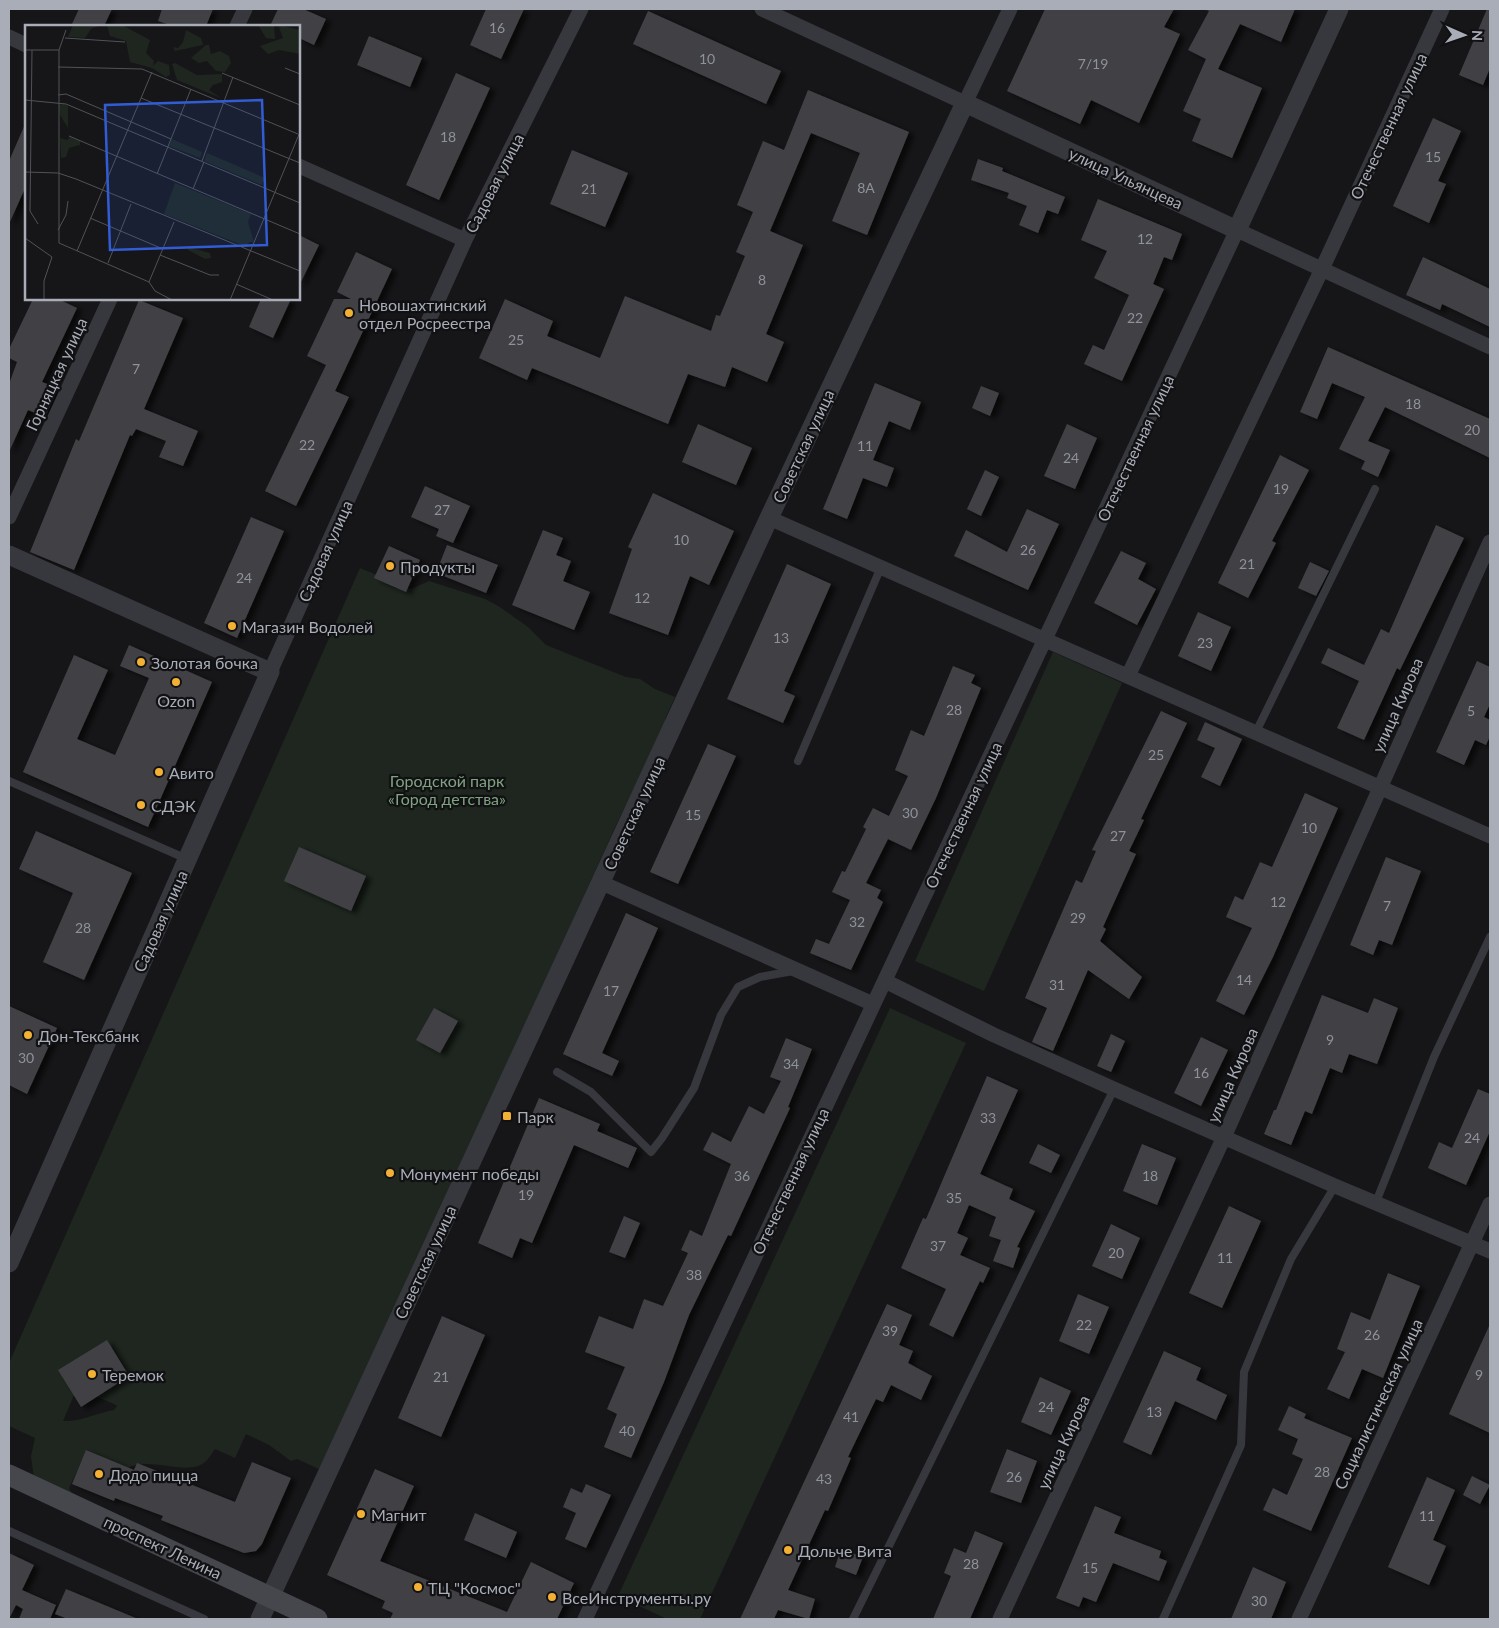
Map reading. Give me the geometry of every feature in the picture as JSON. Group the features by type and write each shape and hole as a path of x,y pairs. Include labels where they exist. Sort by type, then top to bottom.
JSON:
{"main road":[{"name":"проспект Ленина","path":"9,1475 317,1619"}],"street":[{"path":"237,25 245,9"},
{"name":"Садовая улица","path":"9,1263 270,672 465,240 581,9"},
{"name":"улица Ульянцева","path":"762,9 1490,347"},
{"name":"Советская улица","path":"260,1619 602,883 769,518 1010,9"},
{"name":"Отечественная улица","path":"585,1619 1046,640 1339,9"},
{"name":"Отечественная улица","path":"1128,676 1322,269 1442,9"},
{"path":"9,37 25,45"},
{"path":"300,166 465,240"},
{"name":"Горняцкая улица","path":"9,518 110,300"},
{"path":"769,518 1490,836"},
{"name":"улица Кирова","path":"1000,1619 1224,1137 1490,542"},
{"path":"9,555 270,672"},
{"path":"602,883 873,1004"},
{"path":"885,981 994,1035 1114,1089 1335,1186 1490,1251"},
{"name":"Социалистическая улица","path":"1299,1619 1490,1204"}],"lane":[{"path":"1256,732 1375,489"},
{"path":"798,761 881,567"},
{"path":"9,781 187,859"},
{"path":"1376,1202 1434,1057 1490,937"},
{"path":"557,1072 591,1092 650,1152 662,1138 694,1088 721,1015 738,987 760,977 798,970"},
{"path":"853,1619 1114,1089"},
{"path":"1164,1619 1241,1445 1244,1372 1291,1259 1335,1186"},
{"path":"9,1531 204,1619"}],"green space":[{"name":"Городской парк «Город детства»","path":"360,568 411,589 429,581 485,599 528,627 546,645 626,677 640,679 655,689 675,697 665,719 665,726 618,821 321,1470 297,1459 291,1461 269,1445 246,1434 235,1458 215,1449 205,1462 188,1468 147,1464 128,1468 87,1450 69,1488 73,1496 35,1487 31,1456 35,1438 9,1426 9,1363","holes":["77,1388 116,1405 114,1410 76,1420 63,1421"]},
{"path":"1053,652 1122,683 984,991 915,961"},
{"path":"890,1008 966,1043 700,1619 667,1619 618,1596"}],"building":[{"path":"79,9 112,9 104,25 71,25"},
{"path":"162,9 213,9 206,25 170,25 158,21"},
{"path":"278,9 303,9 326,19 314,45 300,38 300,25 270,25"},
{"path":"486,9 524,9 501,59 470,45"},
{"path":"1045,9 1174,9 1164,27 1180,34 1139,123 1091,100 1080,124 1007,91"},
{"path":"1204,9 1295,9 1281,42 1240,24 1218,69 1262,88 1232,158 1192,141 1201,119 1183,111 1206,59 1188,50 1209,11"},
{"path":"1487,9 1490,9 1490,68 1483,85 1459,75"},
{"path":"648,11 781,71 766,104 633,44"},
{"path":"369,36 422,58 410,87 357,65"},
{"path":"456,73 490,88 439,200 406,185"},
{"path":"808,90 909,132 867,235 832,221 860,153 811,133 770,231 803,245 766,334 784,342 767,382 732,367 725,387 688,374 668,424 532,368 527,380 479,358 505,299 553,321 547,336 600,358 625,296 711,331 716,315 720,316 745,256 736,252 753,212 737,205 763,141 784,150"},
{"path":"1433,118 1461,131 1438,181 1446,184 1429,223 1393,206"},
{"path":"25,124 25,188 9,224 9,161"},
{"path":"572,150 628,173 605,227 550,204"},
{"path":"978,159 1003,168 1002,171 1065,197 1058,214 1047,210 1038,233 1019,225 1027,206 1007,198 1009,193 971,180"},
{"path":"1098,199 1182,234 1172,260 1164,257 1153,284 1164,289 1122,381 1084,364 1093,345 1104,350 1129,295 1094,278 1107,251 1081,240"},
{"path":"300,236 319,245 300,284"},
{"path":"356,252 392,269 335,391 349,397 296,506 265,491 326,365 307,356 334,299 351,299 337,292"},
{"path":"1423,257 1490,289 1490,327 1442,304 1440,310 1406,295"},
{"path":"33,300 60,300 77,308 42,382 58,388 45,417 28,410 9,452 9,384 17,362 9,358 9,349"},
{"path":"139,300 183,318 144,409 198,431 183,466 159,457 166,441 136,429 132,436 130,435 74,570 30,552 76,439 79,441"},
{"path":"261,300 291,300 273,338 249,327"},
{"path":"1328,347 1490,419 1490,458 1385,407 1368,441 1390,450 1378,477 1361,469 1365,461 1339,449 1365,397 1332,383 1317,419 1300,412"},
{"path":"875,383 921,402 910,430 889,421 873,460 894,468 887,487 863,478 847,519 823,509"},
{"path":"981,386 999,393 990,416 972,408"},
{"path":"698,424 752,448 736,485 682,462"},
{"path":"1067,424 1097,438 1075,489 1044,476"},
{"path":"1280,455 1309,470 1272,541 1276,543 1248,598 1218,583"},
{"path":"985,470 999,477 981,516 967,509"},
{"path":"425,486 470,506 453,543 436,536 439,529 411,517"},
{"path":"653,493 734,531 709,585 690,576 668,635 609,613 632,549 628,547"},
{"path":"1027,509 1059,524 1028,590 954,556 966,530 1007,552"},
{"path":"251,517 284,531 237,638 204,623"},
{"path":"1436,525 1464,538 1400,670 1397,668 1364,740 1337,728 1359,681 1321,663 1328,648 1364,665 1381,629 1389,633"},
{"path":"543,530 563,538 556,555 571,561 563,581 590,592 574,630 512,605"},
{"path":"447,545 498,565 486,593 436,573"},
{"name":"Продукты","path":"389,546 420,560 406,592 374,578"},
{"path":"1121,551 1146,563 1138,579 1156,589 1137,625 1094,603"},
{"path":"1310,562 1329,571 1316,596 1298,588"},
{"path":"787,564 831,584 784,691 795,696 783,723 727,699"},
{"path":"1198,612 1231,627 1211,671 1178,656"},
{"path":"129,645 212,682 148,827 23,772 74,655 108,670 77,739 115,755 149,678 120,666"},
{"path":"1477,661 1490,667 1490,704 1484,717 1490,720 1490,736 1486,745 1475,740 1464,765 1436,752"},
{"path":"953,666 975,675 971,683 981,688 936,798 911,850 888,839 866,883 881,890 877,898 883,902 851,970 810,953 816,939 829,944 850,900 832,892 842,871 845,872 866,829 863,827 873,808 889,816 908,776 895,770 911,730 924,736"},
{"path":"1161,711 1187,723 1141,819 1144,820 1129,851 1136,854 1103,927 1106,929 1100,941 1142,977 1129,999 1088,970 1053,1051 1032,1042 1047,1008 1025,998 1076,880 1082,883 1096,851 1092,850"},
{"path":"1205,722 1242,739 1220,786 1201,777 1215,748 1197,740"},
{"path":"708,744 736,756 678,884 650,872"},
{"path":"1305,793 1338,808 1273,957 1244,1015 1216,1001 1252,928 1226,917 1235,896 1243,900 1260,862 1272,867"},
{"path":"36,831 132,873 84,980 43,962 73,893 19,869"},
{"path":"299,847 366,876 351,911 284,881"},
{"path":"1386,857 1421,871 1392,945 1379,940 1373,955 1350,945"},
{"path":"626,913 658,928 602,1053 619,1061 612,1076 563,1054"},
{"path":"1322,995 1368,1013 1374,998 1398,1008 1377,1064 1349,1054 1342,1073 1330,1068 1312,1114 1305,1111 1291,1145 1264,1134 1274,1110 1276,1110"},
{"path":"9,1006 57,1028 27,1094 9,1085"},
{"path":"434,1008 458,1021 440,1053 416,1040"},
{"path":"1111,1034 1125,1041 1111,1072 1097,1066"},
{"path":"1201,1037 1228,1050 1201,1106 1174,1093"},
{"path":"786,1038 812,1049 788,1107 790,1108 731,1236 728,1235 689,1315 664,1382 631,1458 604,1447 617,1414 607,1409 625,1367 585,1352 599,1316 633,1329 644,1299 663,1306 688,1253 681,1250 690,1230 702,1236 731,1164 703,1150 712,1132 731,1142 749,1106 764,1114 781,1081 770,1077"},
{"path":"987,1076 1018,1090 980,1174 1013,1189 1009,1199 1035,1211 1017,1247 1020,1248 1013,1268 993,1261 1001,1240 989,1236 996,1217 969,1205 957,1233 968,1238 960,1255 990,1268 983,1283 980,1281 953,1337 929,1325 946,1289 901,1268 923,1218 926,1219"},
{"path":"1478,1089 1490,1094 1490,1131 1466,1185 1428,1168 1439,1142 1452,1148"},
{"path":"539,1098 600,1124 597,1131 637,1148 628,1168 574,1145 532,1243 520,1238 512,1258 478,1243"},
{"path":"1038,1144 1060,1155 1051,1173 1029,1163"},
{"path":"1142,1144 1176,1158 1157,1205 1123,1191"},
{"path":"1229,1206 1261,1221 1222,1308 1189,1293"},
{"path":"624,1216 640,1223 625,1258 609,1252"},
{"path":"1111,1224 1140,1238 1122,1279 1092,1266"},
{"path":"1388,1273 1420,1286 1383,1378 1362,1369 1349,1399 1327,1389 1345,1352 1337,1349 1351,1312 1370,1320"},
{"path":"1078,1294 1109,1307 1089,1354 1059,1341"},
{"path":"887,1304 912,1315 899,1345 913,1351 908,1363 932,1376 921,1400 891,1385 883,1402 876,1399 848,1457 851,1458 828,1511 825,1510 788,1590 815,1599 809,1619 778,1610 774,1619 740,1619"},
{"path":"442,1316 485,1335 441,1437 398,1418"},
{"path":"1490,1324 1490,1433 1449,1414"},
{"path":"107,1340 129,1376 81,1407 58,1370"},
{"path":"1164,1351 1201,1368 1196,1380 1227,1395 1216,1420 1175,1401 1151,1455 1123,1442"},
{"path":"1040,1377 1071,1391 1051,1435 1021,1422"},
{"path":"1289,1406 1306,1414 1304,1418 1352,1438 1311,1531 1263,1510 1273,1488 1287,1495 1303,1459 1292,1454 1298,1439 1278,1430"},
{"path":"1007,1449 1037,1461 1021,1503 990,1492"},
{"path":"86,1450 134,1470 137,1463 235,1502 252,1462 291,1478 262,1544 256,1551 244,1553 161,1520 163,1516 115,1498 114,1501 72,1484"},
{"path":"375,1469 414,1486 380,1561 507,1612 531,1562 574,1583 557,1619 390,1619 393,1613 382,1608 385,1601 327,1575"},
{"path":"1472,1476 1490,1485 1480,1504 1463,1495"},
{"path":"1427,1477 1455,1490 1433,1540 1446,1546 1429,1585 1388,1567"},
{"path":"586,1484 611,1495 586,1548 565,1539 576,1513 563,1507 571,1488 582,1493"},
{"path":"1095,1506 1121,1517 1114,1533 1161,1551 1159,1558 1167,1561 1159,1581 1113,1563 1096,1602 1083,1597 1079,1607 1056,1598"},
{"path":"475,1513 517,1532 506,1558 464,1540"},
{"path":"975,1531 1003,1543 970,1619 933,1619 951,1576 944,1573 954,1548 966,1553"},
{"path":"841,1549 863,1557 856,1575 835,1567"},
{"path":"9,1553 34,1565 22,1590 56,1605 50,1619 19,1619 23,1609 16,1605 9,1619"},
{"path":"1253,1567 1286,1582 1271,1619 1231,1619"},
{"path":"66,1589 138,1619 68,1619 55,1614"}],"place":[{"name":"Новошахтинский отдел Росреестра","path":"349,313"},
{"name":"Продукты","path":"390,566"},
{"name":"Магазин Водолей","path":"232,626"},
{"name":"Золотая бочка","path":"141,662"},
{"name":"Ozon","path":"176,682"},
{"name":"Авито","path":"159,772"},
{"name":"СДЭК","path":"141,805"},
{"name":"Дон-Тексбанк","path":"28,1035"},
{"name":"Парк","path":"507,1116"},
{"name":"Монумент победы","path":"390,1173"},
{"name":"Теремок","path":"92,1374"},
{"name":"Додо пицца","path":"99,1474"},
{"name":"Магнит","path":"361,1514"},
{"name":"Дольче Вита","path":"788,1550"},
{"name":"ТЦ \"Космос\"","path":"418,1587"},
{"name":"ВсеИнструменты.ру","path":"552,1597"}]}
